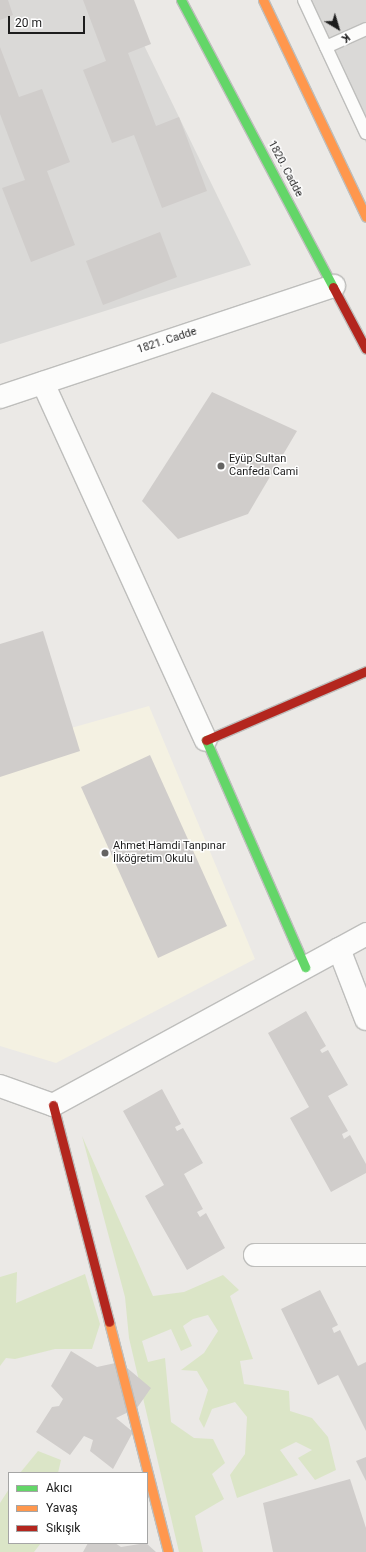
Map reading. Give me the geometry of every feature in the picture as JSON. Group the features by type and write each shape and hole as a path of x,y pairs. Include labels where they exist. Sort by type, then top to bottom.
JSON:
{"street":[{"name":"1820. Cadde","path":"181,0 334,286 366,350"},
{"path":"264,0 365,211"},
{"name":"1821. Cadde","path":"0,397 334,286"},
{"path":"43,383 206,740 305,967"},
{"path":"206,740 366,671"},
{"path":"0,1086 53,1105 366,934"},
{"path":"339,949 366,1018"},
{"path":"53,1105 147,1472"},
{"path":"255,1255 366,1255"},
{"path":"148,1474 168,1552"}],"lane":[{"path":"304,0 366,133"},
{"path":"326,47 366,29"}],"shaded area":[{"path":"0,0 122,0 251,265 0,344"},
{"path":"297,0 366,0 366,143"},
{"name":"Ahmet Hamdi Tanpınar İlköğretim Okulu","path":"149,706 255,959 56,1063 0,1046 0,748"}],"green space":[{"path":"82,1136 153,1296 184,1292 223,1275 239,1290 230,1296 253,1359 240,1361 244,1384 289,1391 290,1411 312,1418 328,1437 336,1470 315,1480 298,1458 312,1450 296,1442 280,1450 298,1475 237,1498 230,1475 245,1454 247,1417 235,1402 212,1409 204,1428 199,1419 208,1390 197,1371 181,1370 204,1353 218,1331 208,1315 193,1319 183,1326 192,1346 181,1351 171,1329 142,1341 148,1362 165,1358 171,1422 194,1438 213,1439 225,1463 212,1474 224,1499 195,1516 203,1552 179,1552 129,1338 125,1297"},
{"path":"17,1272 16,1303 85,1274 100,1324 92,1349 55,1349 15,1359 6,1358 0,1366 0,1277"},
{"path":"38,1451 61,1460 58,1472 21,1472"},
{"path":"8,1491 8,1544 40,1544 34,1552 0,1552 0,1503"}],"building":[{"path":"0,0 8,0 13,15 0,20"},
{"path":"83,0 134,0 151,44 128,53 156,126 179,117 207,191 162,208 134,135 112,143 83,70 106,61"},
{"path":"0,47 19,97 42,89 70,162 47,171 75,245 31,262 2,188 25,180 0,114"},
{"path":"160,232 177,277 103,305 86,261"},
{"name":"Eyüp Sultan Canfeda Cami","path":"212,392 297,431 248,514 178,539 142,501"},
{"path":"43,631 80,751 0,777 0,644"},
{"path":"150,755 227,926 158,958 81,787"},
{"path":"306,1011 326,1046 320,1050 322,1053 328,1050 348,1085 328,1096 348,1131 342,1134 344,1139 350,1135 366,1164 366,1173 331,1192 290,1118 309,1107 268,1033"},
{"path":"162,1089 181,1124 175,1127 177,1131 183,1128 203,1163 184,1174 203,1209 197,1212 200,1217 206,1213 225,1248 187,1270 145,1196 164,1185 123,1111"},
{"path":"320,1290 338,1325 332,1328 334,1333 340,1330 358,1366 366,1362 366,1431 338,1375 318,1385 281,1309"},
{"path":"71,1351 97,1367 120,1362 151,1388 137,1408 116,1418 133,1432 113,1469 90,1451 93,1440 84,1436 70,1455 36,1432 52,1407 59,1406 63,1399 51,1386"},
{"path":"366,1457 366,1481 356,1461"},
{"path":"350,1479 366,1528 366,1552 273,1552 263,1503"},
{"path":"87,1544 116,1544 121,1547 147,1544 156,1552 83,1552"}],"traffic: fast":[{"path":"181,0 333,287"},
{"path":"206,740 305,967"}],"traffic: slow":[{"path":"263,0 366,217"},
{"path":"109,1322 147,1472"},
{"path":"148,1474 168,1552"}],"traffic: jam":[{"path":"333,287 366,349"},
{"path":"206,740 366,671"},
{"path":"53,1105 109,1322"}],"place":[{"name":"Eyüp Sultan Canfeda Cami","path":"221,466"},
{"name":"Ahmet Hamdi Tanpınar İlköğretim Okulu","path":"105,853"}]}
